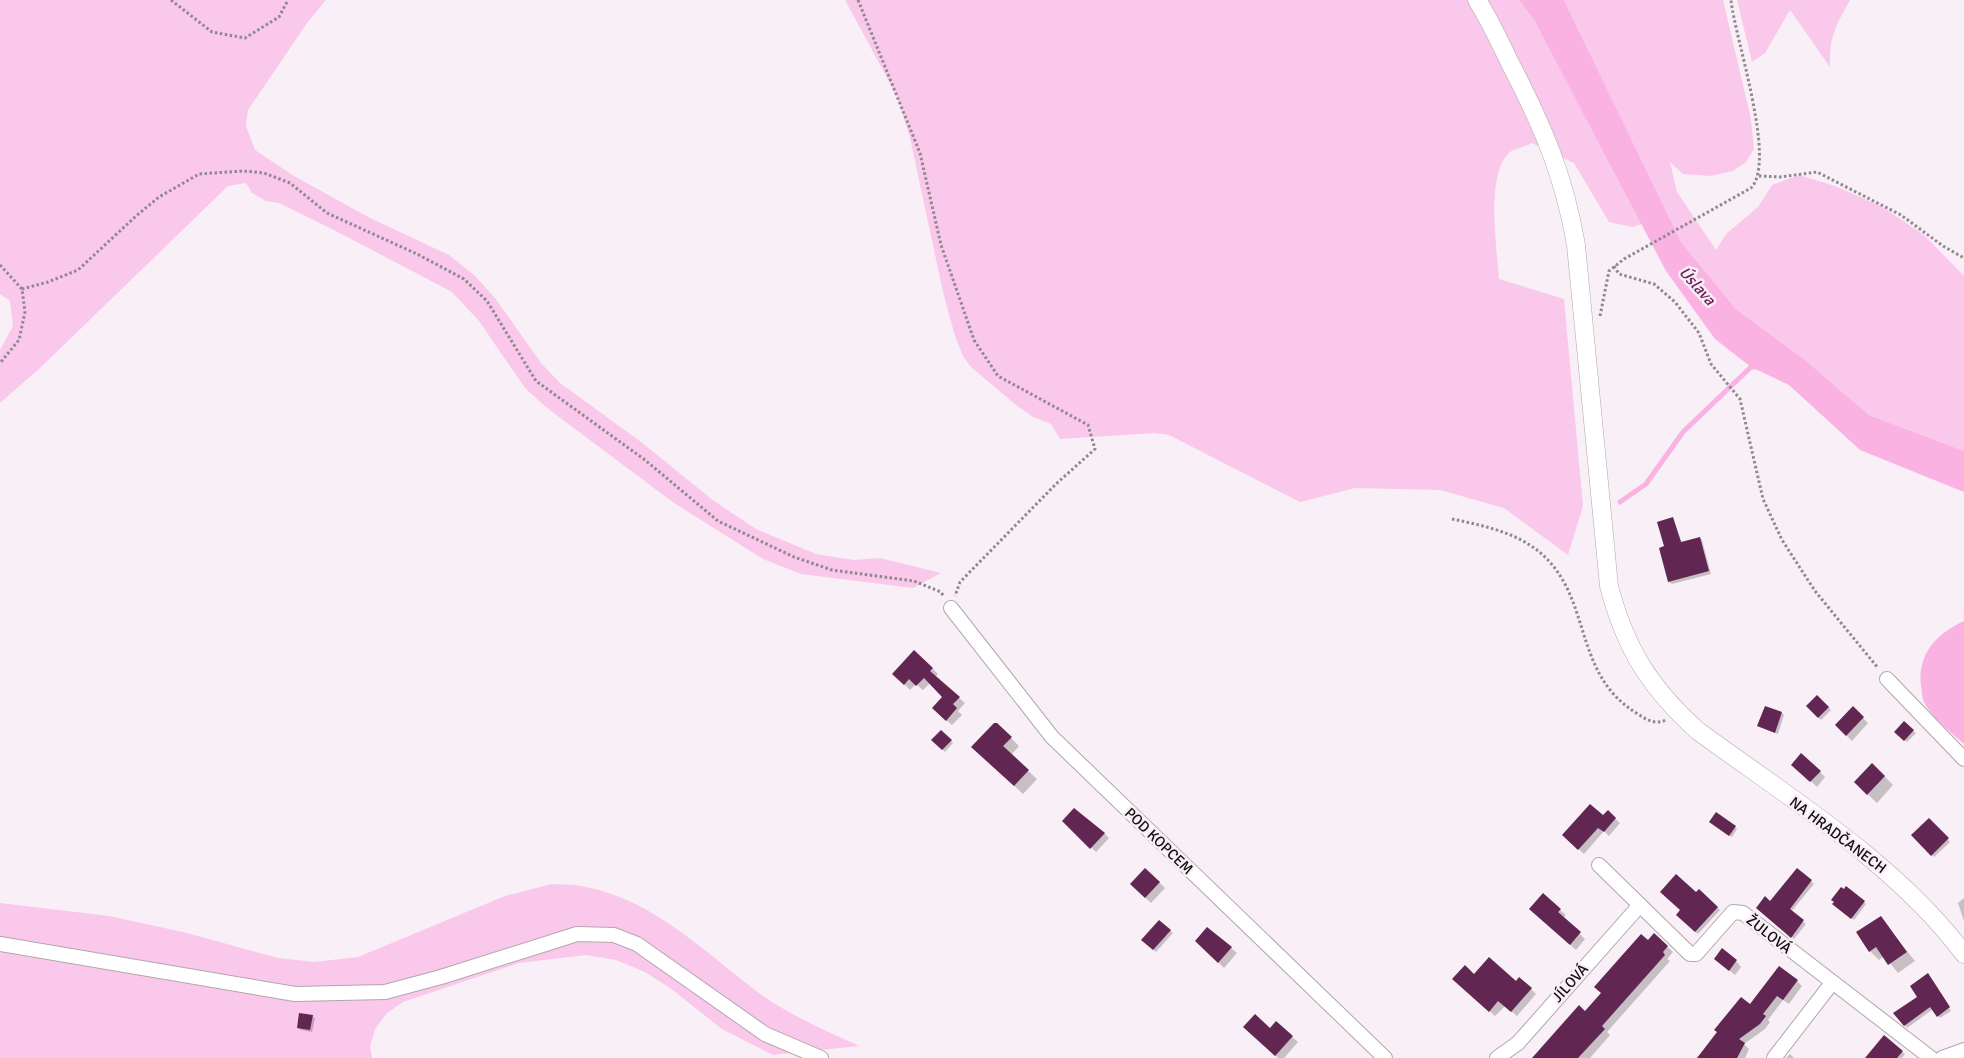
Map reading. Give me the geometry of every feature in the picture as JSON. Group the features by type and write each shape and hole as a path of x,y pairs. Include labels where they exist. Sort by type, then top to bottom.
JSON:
{"street":[{"name":"NA HRADČANECH","path":"1477,0 1531,104 1560,171 1570,207 1576,245 1609,586 1617,616 1638,663 1675,711 1698,731 1858,849 1897,881 1932,915 1964,954"},
{"name":"POD KOPCEM","path":"951,608 1052,738 1385,1058"},
{"path":"1887,679 1964,759"},
{"name":"ŽULOVÁ","path":"1599,865 1690,954 1696,954 1733,912 1743,913 1832,984 1930,1058"},
{"name":"JÍLOVÁ","path":"1497,1058 1518,1043 1640,905"},
{"path":"0,944 296,994 385,992 441,978 577,934 614,934 638,944 765,1034 821,1058"},
{"path":"1774,1058 1832,984"},
{"path":"1942,1058 1964,1050"}],"path":[{"path":"171,0 212,32 246,38 278,17 288,0"},
{"path":"858,0 920,153 941,245 974,340 998,376 1088,425 1095,449 1056,484 960,582 951,608"},
{"path":"1599,321 1609,271 1614,266 1751,188 1759,176 1759,139 1731,0"},
{"path":"22,289 48,282 78,270 143,210 198,174 243,171 264,173 290,183 327,213 417,254 464,279 487,301 536,381 645,460 718,521 794,556 832,570 914,581 941,592 951,608"},
{"path":"1759,176 1780,177 1817,172 1901,215 1964,258"},
{"path":"0,265 22,289 25,312 19,340 0,363"},
{"path":"1614,266 1619,274 1654,284 1675,302 1700,333 1711,364 1740,399 1763,499 1782,540 1815,591 1887,679"},
{"path":"1452,519 1494,528 1520,540 1545,557 1568,590 1594,665 1608,689 1625,707 1656,723 1664,721 1675,711"}],"shaded area":[{"path":"0,0 326,0 307,23 248,110 246,126 255,150 294,176 370,218 449,255 475,276 495,298 541,363 560,383 641,442 714,501 756,529 816,554 854,560 880,558 941,573 913,588 801,574 763,559 674,503 547,408 525,388 479,321 452,292 279,203 266,201 252,193 246,183 228,186 39,369 0,403 0,350 13,326 10,301 0,294"},
{"path":"845,0 1519,0 1534,20 1642,224 1632,227 1609,222 1574,163 1532,143 1510,152 1502,162 1497,176 1494,212 1499,279 1564,299 1583,506 1568,555 1504,508 1440,490 1355,488 1300,502 1169,435 1155,433 1060,439 1051,424 1033,417 1016,405 971,367 963,356 955,336 943,292 910,138 897,96"},
{"path":"1564,0 1723,0 1751,119 1754,149 1746,162 1733,171 1711,176 1683,174 1670,162 1677,192 1716,250 1726,234 1758,207 1772,185 1799,175 1835,186 1881,206 1924,235 1964,276 1964,451 1869,415 1805,360 1736,309 1681,242"},
{"path":"1737,0 1850,0 1834,32 1830,67 1790,10 1765,53 1752,62"},
{"path":"552,884 586,887 611,894 635,904 678,930 759,993 782,1008 859,1046 773,1055 722,1029 670,988 645,972 616,960 586,955 519,963 403,1002 387,1013 375,1029 370,1047 372,1058 0,1058 0,903 109,916 187,933 278,958 314,962 358,957 505,896"}],"water":[{"name":"Úslava","path":"1519,0 1564,0 1681,242 1736,309 1805,360 1869,415 1964,451 1964,492 1860,450 1789,385 1751,367 1715,339 1666,271 1534,20"},
{"path":"1964,621 1964,744 1927,708 1923,699 1921,675 1922,664 1937,638"}],"building":[{"path":"1673,517 1681,542 1700,537 1709,571 1668,582 1659,548 1664,546 1657,522"},
{"path":"914,650 933,668 930,671 960,697 953,704 957,708 946,721 932,708 942,697 924,678 916,686 909,679 904,685 892,674"},
{"path":"1817,695 1829,707 1818,718 1806,706"},
{"path":"1765,706 1782,712 1775,733 1757,726"},
{"path":"1853,706 1864,717 1846,736 1835,725"},
{"path":"1904,721 1914,730 1904,741 1894,732"},
{"path":"994,723 997,723 1012,737 1003,746 1029,770 1014,786 971,747"},
{"path":"941,730 952,740 942,750 931,740"},
{"path":"1801,753 1821,771 1810,782 1791,765"},
{"path":"1872,763 1885,776 1867,795 1854,782"},
{"path":"1590,804 1603,815 1608,810 1616,818 1604,832 1598,828 1578,850 1562,835"},
{"path":"1074,808 1105,833 1090,849 1062,821"},
{"path":"1716,812 1736,826 1729,836 1709,822"},
{"path":"1929,818 1949,838 1931,856 1911,835"},
{"path":"1145,868 1160,882 1145,898 1130,884"},
{"path":"1797,868 1812,880 1790,909 1804,920 1791,938 1756,908 1765,896 1770,901"},
{"path":"1676,874 1696,892 1699,889 1718,907 1695,932 1676,915 1680,910 1660,892"},
{"path":"1846,886 1865,901 1851,919 1832,904 1834,902 1831,900 1841,887 1844,889"},
{"path":"1543,893 1561,909 1558,912 1581,932 1570,945 1529,909"},
{"path":"1881,916 1907,952 1888,965 1876,947 1869,952 1856,932"},
{"path":"1159,920 1171,930 1153,950 1141,940"},
{"path":"1207,927 1232,947 1218,963 1195,941"},
{"path":"1654,933 1668,946 1663,952 1665,955 1602,1026 1605,1029 1578,1058 1532,1058 1579,1005 1585,1011 1601,993 1594,987 1641,934 1648,940"},
{"path":"1722,948 1737,960 1729,971 1714,959"},
{"path":"1489,957 1516,981 1519,977 1532,988 1511,1012 1498,1001 1489,1012 1452,979 1465,965 1474,974"},
{"path":"1779,966 1798,980 1783,1000 1777,996 1763,1014 1766,1016 1760,1024 1739,1039 1745,1043 1737,1058 1697,1058 1717,1032 1714,1030 1741,997 1750,1004"},
{"path":"1928,973 1950,1007 1937,1017 1930,1007 1904,1026 1893,1013 1917,997 1910,986"},
{"path":"299,1013 313,1015 310,1030 297,1028"},
{"path":"1255,1014 1270,1028 1276,1021 1293,1036 1275,1056 1243,1027"},
{"path":"1884,1035 1903,1051 1897,1058 1865,1058"}],"waterway":[{"path":"1620,502 1646,484 1683,432 1751,367 1757,367"}]}
